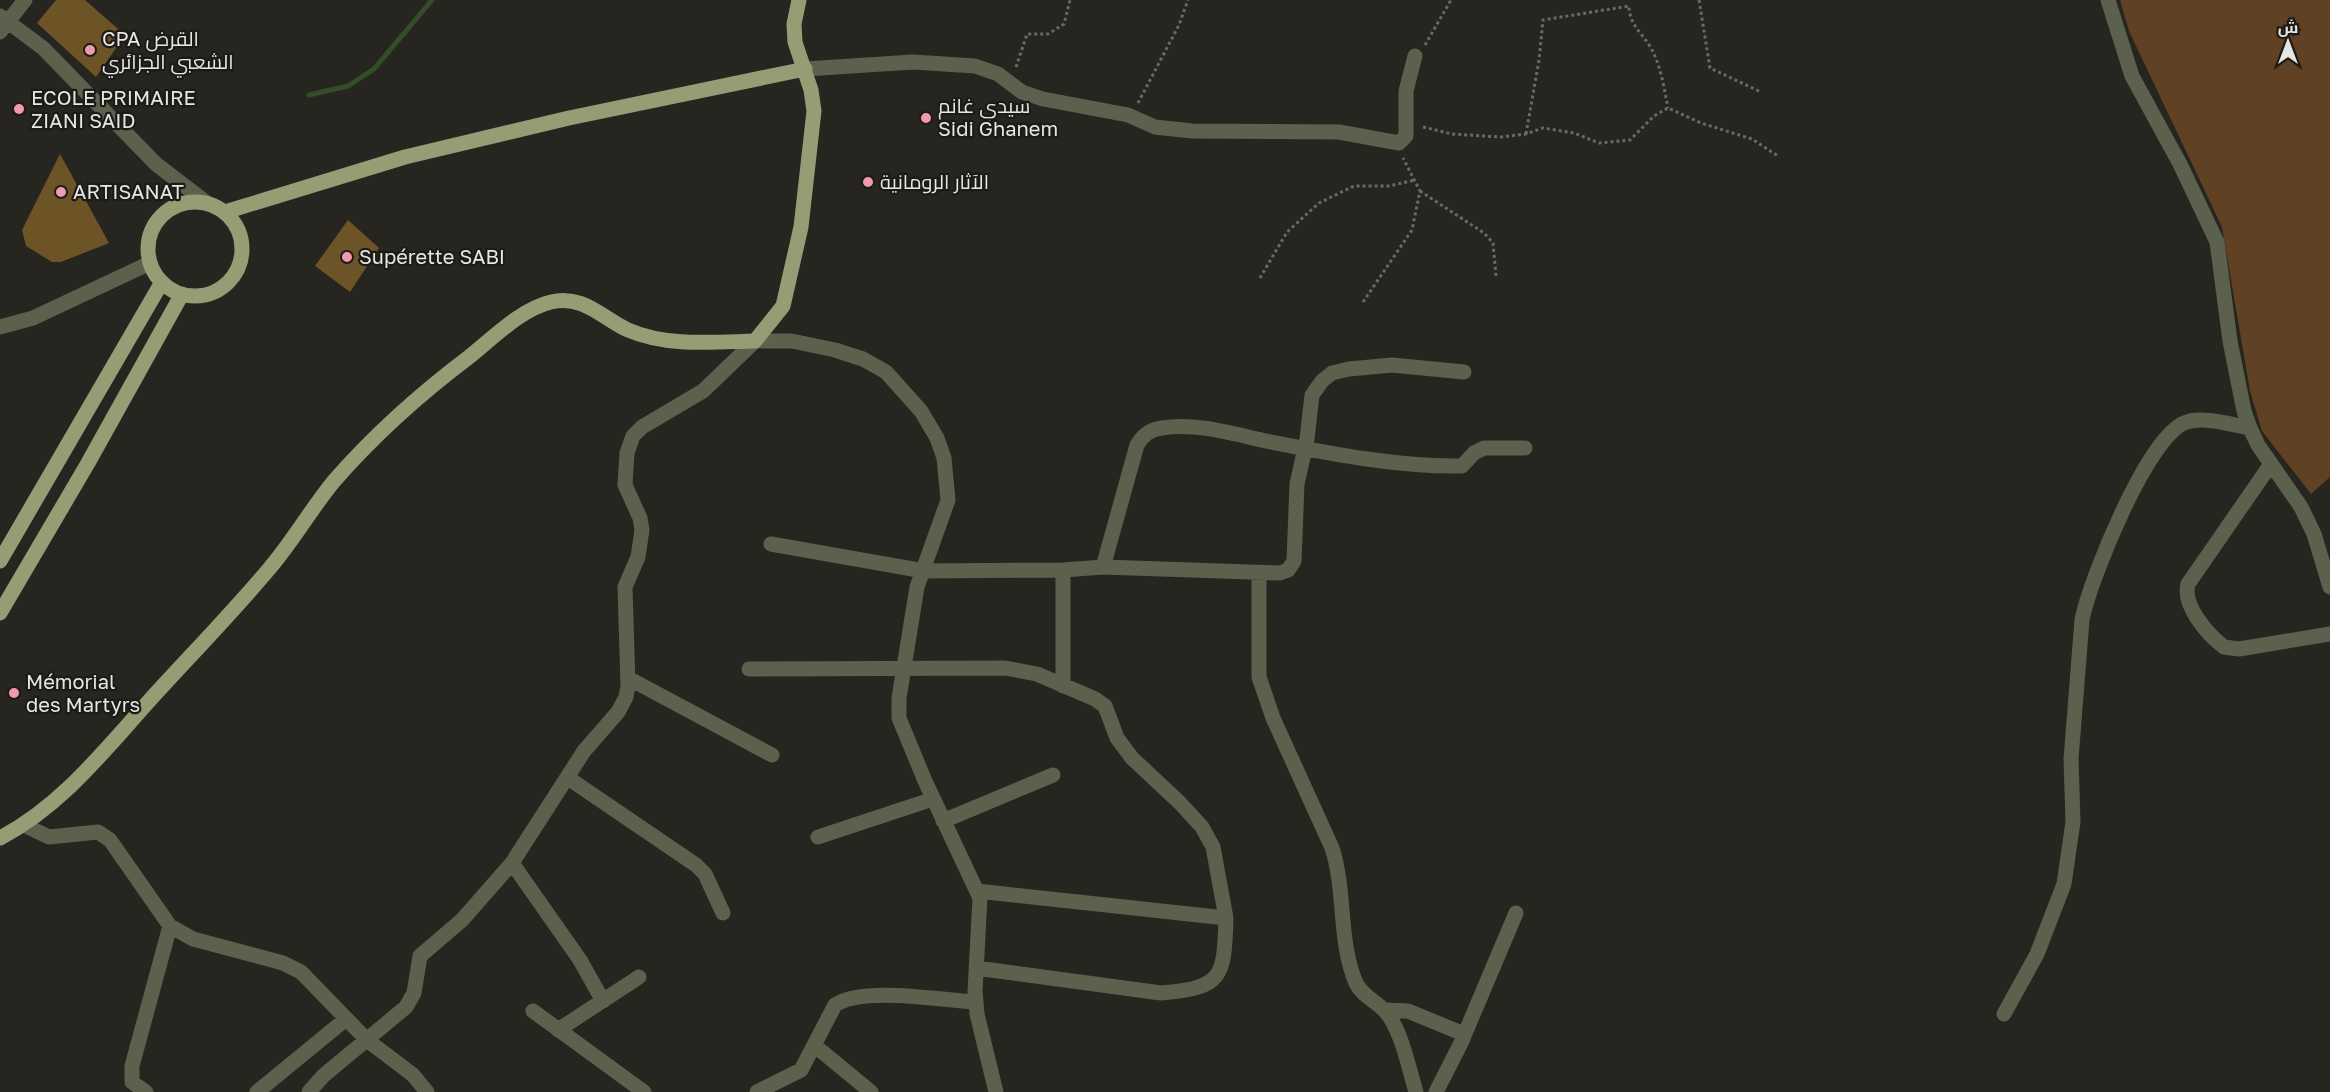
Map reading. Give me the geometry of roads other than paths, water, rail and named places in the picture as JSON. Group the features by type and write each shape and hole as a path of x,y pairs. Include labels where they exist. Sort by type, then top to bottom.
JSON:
{"main road":[{"path":"0,837 24,825 54,802 110,744 271,567 327,490 410,403 526,314 554,301 570,301 586,304 630,331 650,336 683,342 755,341 783,306 801,227 814,111 805,69 795,42 794,24 799,0"},
{"path":"225,212 405,157 569,118 805,69"},
{"path":"187,202 207,203 225,212 237,227 242,245 241,263 232,279 217,291 200,296 182,294 162,282 150,263 148,243 154,224 168,210 187,202"},
{"path":"0,561 162,282"},
{"path":"0,613 88,463 182,294"}],"street":[{"path":"25,0 3,24 43,48 156,164 207,203"},
{"path":"2108,0 2132,76 2184,172 2217,242 2230,341 2244,411 2250,428 2271,464 2301,507 2314,534 2330,587"},
{"path":"805,69 913,62 975,66 998,74 1010,86 1043,99 1131,116 1155,127 1191,131 1339,132 1376,137 1395,143 1405,139 1406,91 1414,56"},
{"path":"0,327 33,318 150,263"},
{"path":"309,1092 406,1007 414,993 420,956 462,920 512,863 584,751 618,712 626,697 628,678 625,587 638,557 642,530 640,518 625,485 627,453 633,436 642,427 704,391 755,341 792,341 862,359 886,372 921,411 937,438 948,478 948,500 917,587 898,698 900,718 933,799 980,898 976,1002 996,1092"},
{"path":"771,544 924,571 1063,570 1103,567 1280,573 1288,570 1294,561 1297,484 1305,448 1312,395 1332,373 1392,365 1464,372"},
{"path":"2004,1014 2037,954 2064,884 2073,822 2071,759 2082,620 2086,600 2127,499 2164,441 2179,425 2195,421 2250,428"},
{"path":"1103,567 1137,445 1149,431 1162,428 1197,427 1305,448 1403,463 1448,466 1462,465 1474,453 1484,448 1525,448"},
{"path":"2271,464 2188,584 2185,594 2191,606 2224,647 2240,650 2330,634"},
{"path":"1063,570 1063,686"},
{"path":"1259,573 1259,677 1273,718 1339,867 1350,965 1357,985 1385,1010 1394,1024 1416,1092"},
{"path":"749,669 903,667 1018,669 1037,674 1095,699 1105,706 1117,738 1132,758 1202,827 1213,847 1226,918 1224,963 1219,975 1190,991 1161,993 976,968"},
{"path":"628,678 772,755"},
{"path":"943,820 1053,775"},
{"path":"568,778 696,864 705,874 723,913"},
{"path":"818,837 933,799"},
{"path":"24,825 49,837 98,832 110,840 170,926 193,939 283,963 301,972 367,1040 413,1075 427,1092"},
{"path":"512,863 580,960 603,1001"},
{"path":"977,891 1226,918"},
{"path":"1436,1092 1464,1034 1516,913"},
{"path":"146,1092 132,1082 132,1066 170,926"},
{"path":"558,1030 639,978"},
{"path":"757,1092 801,1070 835,1005 855,996 976,1002"},
{"path":"1385,1010 1408,1011 1464,1034"},
{"path":"533,1011 642,1092"},
{"path":"257,1092 346,1018"},
{"path":"814,1045 871,1092"}],"waterway":[{"path":"309,95 348,86 374,69 432,0"}],"place":[{"name":"CPA القرض الشعبي الجزائري","path":"90,50"},
{"name":"ECOLE PRIMAIRE ZIANI SAID","path":"19,109"},
{"name":"سيدي غانم Sidi Ghanem","path":"926,118"},
{"name":"الآثار الرومانية","path":"868,182"},
{"name":"ARTISANAT","path":"61,192"},
{"name":"Supérette SABI","path":"347,257"},
{"name":"Mémorial des Martyrs","path":"14,693"}]}
